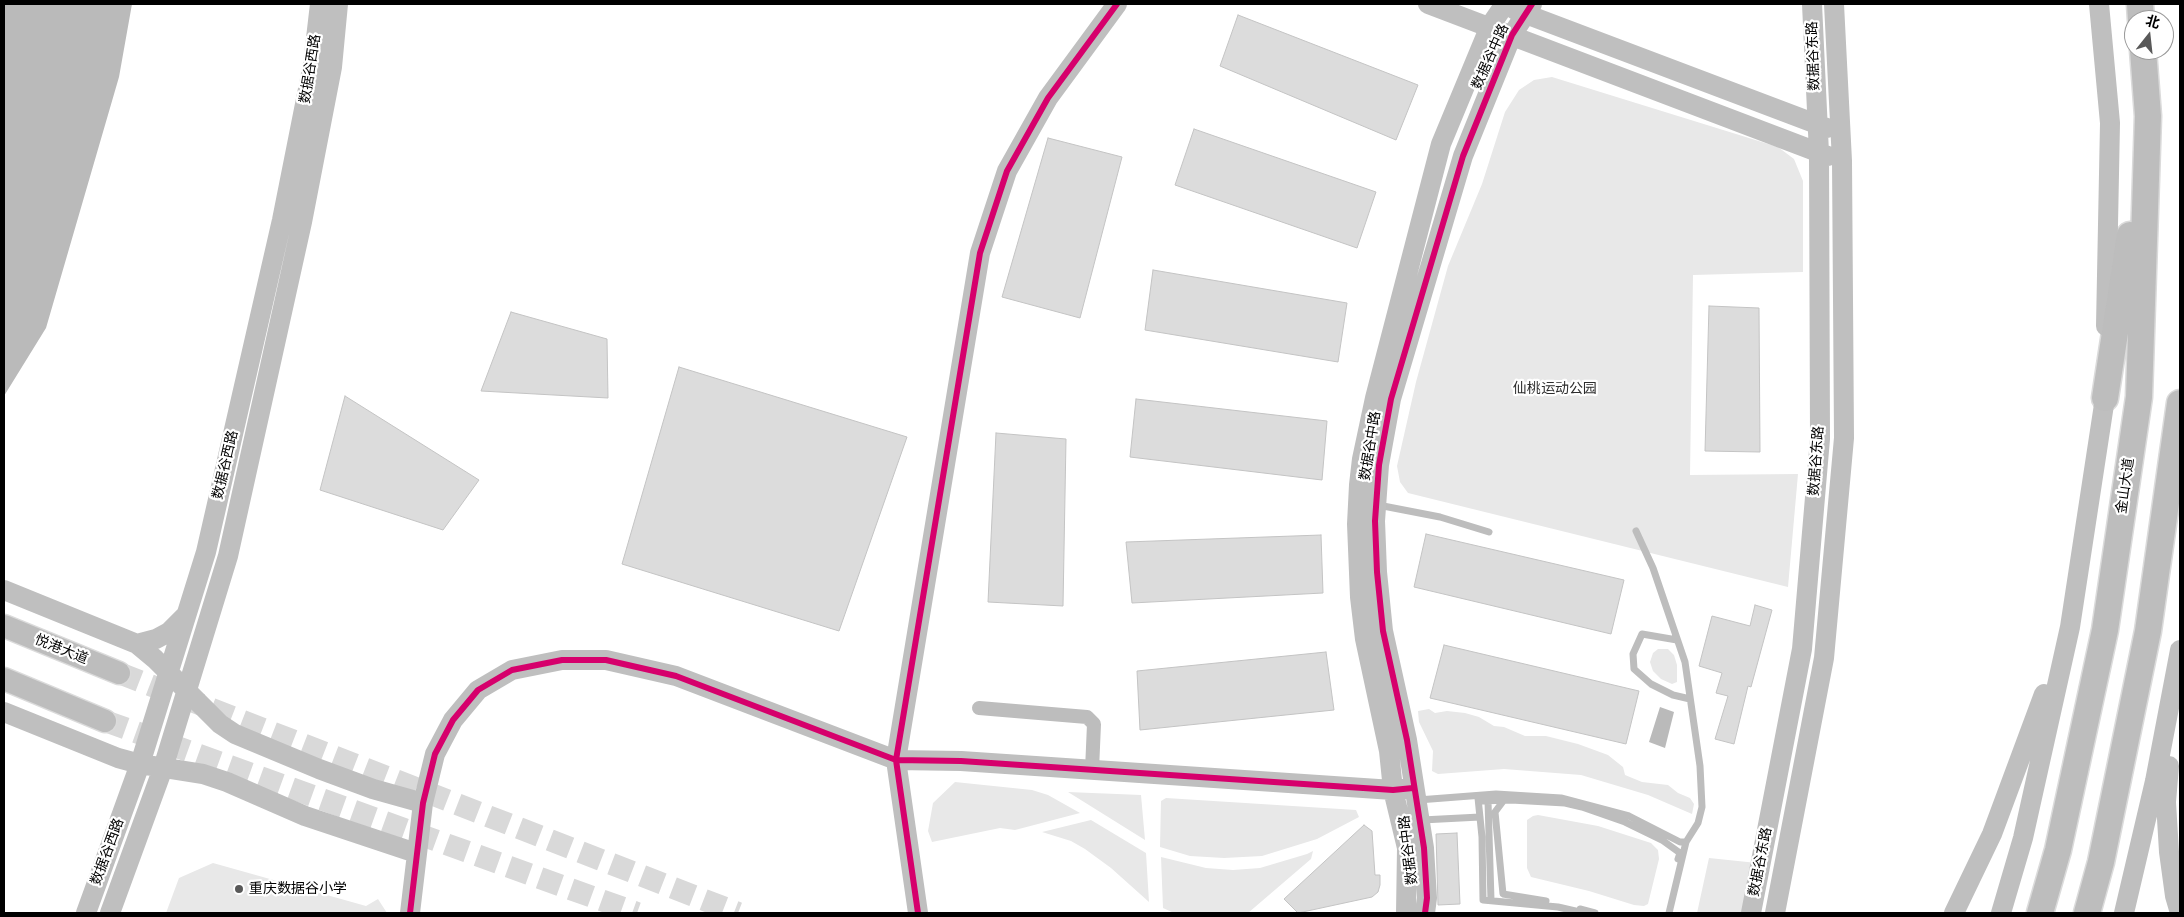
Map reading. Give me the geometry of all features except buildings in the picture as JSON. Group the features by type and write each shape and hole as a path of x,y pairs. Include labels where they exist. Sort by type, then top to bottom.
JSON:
{"highway":[{"name":"金山大道","path":"2040,913 2058,850 2105,630 2139,397 2148,116 2144,60"},
{"path":"2105,398 2148,116"},
{"path":"2148,631 2180,402"},
{"path":"2087,913 2101,862 2148,631 2180,494"}],"main road":[{"name":"悦港大道","path":"4,626 119,673"},
{"path":"4,679 105,721"}],"street":[{"name":"数据谷西路","path":"110,913 164,768 228,556 292,221 320,4"},
{"name":"数据谷西路","path":"86,913 140,764 206,552 332,67 338,4"},
{"path":"918,913 896,760 980,253 1007,172 1048,98 1117,4"},
{"path":"1428,4 1842,161"},
{"path":"1502,4 1529,9 1840,134"},
{"name":"数据谷中路","path":"1425,913 1427,898 1424,848 1419,820 1389,751 1365,639 1360,596 1358,524 1360,476 1375,398 1441,144 1490,26 1502,4"},
{"name":"数据谷东路","path":"1751,913 1802,649 1820,439 1818,153 1812,4"},
{"name":"数据谷东路","path":"1776,913 1824,658 1844,438 1842,161 1834,4"},
{"path":"2001,913 2023,838 2070,626 2105,398 2110,123 2099,4"},
{"name":"数据谷中路","path":"1406,913 1407,740 1383,631 1377,572 1376,504 1379,465 1391,399 1463,156 1512,35 1529,9"},
{"path":"4,590 128,640 169,674 220,724 235,734 373,789 423,803"},
{"path":"128,640 156,640 169,632 188,614"},
{"path":"1954,913 1992,834 2070,626"},
{"path":"2124,913 2155,781 2180,650"},
{"path":"410,913 423,803 435,754 452,720 478,690 512,670 562,660 606,660 676,676 896,760 961,761 1407,792"},
{"path":"2175,677 2166,802 2169,852 2180,912"},
{"path":"979,708 1087,717 1094,724 1092,770"},
{"path":"4,712 84,746 140,764 203,774 227,782 305,816 416,853"}],"lane":[{"path":"1376,504 1440,517 1488,532"},
{"path":"1636,531 1653,568 1685,662 1700,766 1702,807 1698,823 1686,842 1667,913"},
{"path":"1677,640 1642,634 1633,654 1634,669 1651,684 1673,695 1690,699"},
{"path":"1407,792 1426,800 1541,796 1582,802 1629,816 1680,842 1686,842"},
{"path":"1478,798 1566,803 1582,807 1625,822 1673,848 1680,853 1667,913"},
{"path":"1478,798 1483,900 1558,906 1584,913"},
{"path":"1488,800 1491,900"},
{"path":"1504,800 1495,812 1502,894 1562,903 1595,913"},
{"path":"1419,820 1480,817"}],"green space":[{"name":"仙桃运动公园","path":"1552,77 1778,147 1794,159 1803,181 1803,272 1693,275 1690,475 1798,474 1788,587 1408,493 1400,482 1397,466 1416,382 1448,266 1482,184 1505,112 1519,90 1534,80"},
{"path":"1658,649 1668,649 1674,655 1677,665 1677,682 1672,684 1661,679 1653,671 1650,662 1653,653"},
{"path":"1429,709 1435,713 1447,711 1465,713 1479,717 1494,726 1504,727 1525,736 1546,736 1578,744 1608,755 1623,767 1625,775 1642,782 1668,785 1678,793 1690,798 1694,804 1692,814 1648,795 1581,775 1504,769 1438,774 1432,771 1433,751 1419,722 1418,711"},
{"path":"955,782 1032,790 1048,795 1080,813 1015,830 1000,828 932,842 928,831 933,803"},
{"path":"1068,792 1141,795 1145,840"},
{"path":"1166,798 1356,810 1359,817 1317,839 1262,856 1224,858 1190,856 1160,847 1161,801"},
{"path":"1538,815 1598,826 1651,843 1658,850 1659,859 1648,904 1644,906 1634,905 1589,891 1531,877 1527,868 1527,820"},
{"path":"1091,820 1146,853 1149,902 1111,868 1085,849 1071,841 1042,832"},
{"path":"1313,851 1311,859 1248,913 1174,913 1163,908 1161,857 1206,868 1233,870 1260,868"},
{"path":"1709,858 1757,863 1746,913 1697,913"},
{"name":"重庆数据谷小学","path":"213,863 366,906 378,899 387,913 166,913 179,878"}],"shaded area":[{"path":"4,4 132,4 119,77 46,328 4,396"},
{"path":"1660,707 1674,712 1665,748 1649,742"}],"tunnel":[{"path":"119,673 738,913"},
{"path":"105,721 637,913"}],"cycle path":[{"path":"918,913 896,760 980,253 1007,171 1048,98 1117,4"},
{"path":"1425,913 1427,898 1424,848 1407,740 1383,631 1377,572 1375,521 1379,465 1391,399 1463,156 1512,35 1532,4"},
{"path":"410,913 423,803 435,754 453,720 478,690 512,670 562,660 606,660 676,676 896,760 961,761 1393,790 1413,788"}],"place":[{"name":"重庆数据谷小学","path":"239,889"}]}
